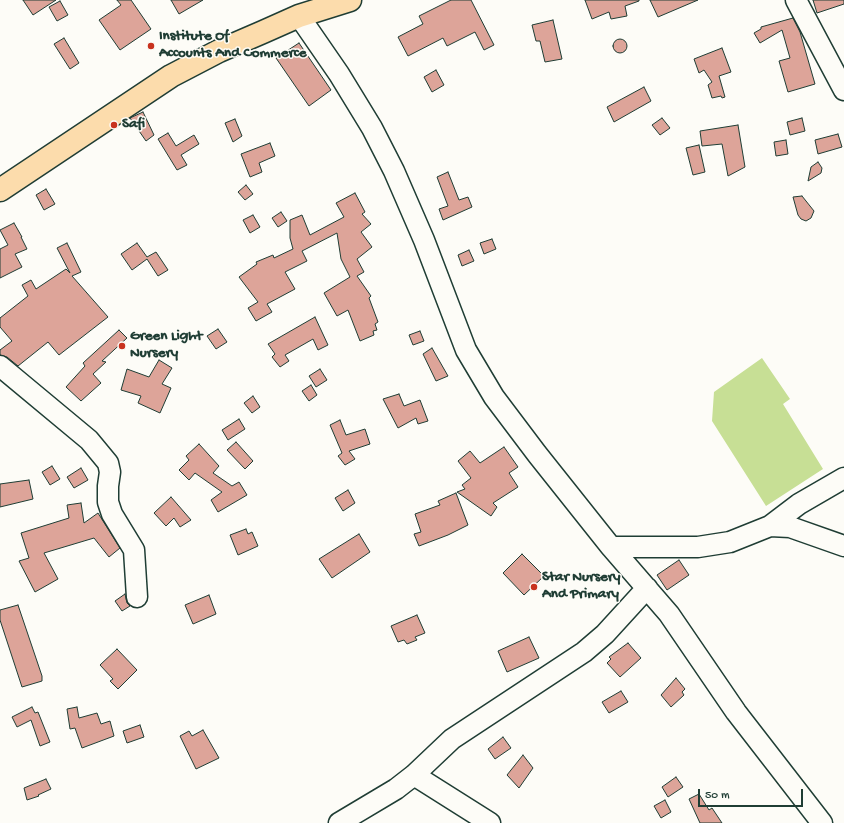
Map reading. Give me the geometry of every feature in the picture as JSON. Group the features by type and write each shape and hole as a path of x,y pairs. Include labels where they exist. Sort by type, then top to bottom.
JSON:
{"main road":[{"path":"0,190 171,76 218,51 299,16 350,0"}],"street":[{"path":"796,0 844,90"},
{"path":"299,16 339,74 372,128 394,171 424,240 466,350 494,397 611,547 669,614 736,712 822,823"},
{"path":"0,366 89,440 108,463 110,472 108,502 112,514 134,550 137,597"},
{"path":"611,547 698,547 730,542 770,526 799,504 844,478"},
{"path":"770,526 790,527 844,546"},
{"path":"339,823 396,789 414,775 452,739 584,652 605,634 647,588"},
{"path":"414,775 490,823"}],"green space":[{"path":"762,358 790,399 783,404 823,469 766,506 712,421 714,392"}],"building":[{"path":"23,0 56,0 33,15"},
{"path":"117,0 131,0 151,29 120,50 99,20 121,5"},
{"path":"171,0 203,0 179,14"},
{"path":"451,0 471,0 494,45 484,50 475,32 447,46 443,38 408,56 398,37 423,24 419,16"},
{"path":"585,0 639,1 625,6 627,16 611,19 609,12 592,19"},
{"path":"650,0 698,0 658,17"},
{"path":"813,0 844,0 844,4 817,13"},
{"path":"60,1 68,15 57,21 49,7"},
{"path":"793,18 800,32 815,84 788,92 779,61 790,58 782,30 760,43 754,33 761,29 761,27"},
{"path":"553,20 562,59 545,62 540,41 536,41 532,25"},
{"path":"64,38 79,63 70,69 54,44"},
{"path":"620,39 625,41 627,46 625,51 620,53 615,51 613,46 615,41"},
{"path":"299,43 331,90 309,106 276,58"},
{"path":"722,48 731,72 719,76 725,97 722,98 721,96 712,98 708,85 712,82 704,70 699,73 694,59"},
{"path":"436,70 444,85 432,92 424,77"},
{"path":"644,87 651,101 614,122 607,107"},
{"path":"143,112 154,135 146,141 130,118"},
{"path":"662,118 670,128 660,135 652,125"},
{"path":"802,118 805,131 790,135 787,122"},
{"path":"235,119 242,136 233,142 225,123"},
{"path":"738,125 745,167 728,176 722,144 702,146 700,131"},
{"path":"168,133 176,146 194,135 199,144 181,155 187,165 177,170 158,139"},
{"path":"838,134 842,147 818,154 815,140"},
{"path":"786,140 788,154 776,156 774,142"},
{"path":"270,143 275,156 259,163 262,172 250,177 241,154"},
{"path":"699,145 705,172 693,175 686,148"},
{"path":"818,162 822,168 821,173 808,181 811,167"},
{"path":"448,172 459,200 468,197 472,207 443,220 439,209 448,206 437,177"},
{"path":"246,185 253,194 245,200 238,192"},
{"path":"46,189 55,204 44,210 36,195"},
{"path":"355,193 365,212 362,214 371,224 361,232 372,247 357,259 364,272 357,276 371,296 369,298 378,322 375,324 377,330 373,331 374,335 360,341 348,310 337,316 324,293 350,277 341,259 337,233 302,251 307,261 285,272 295,289 267,304 272,312 256,321 248,308 258,302 239,277 257,264 256,262 273,255 274,258 293,249 290,238 290,220 302,215 310,235 344,217 336,203"},
{"path":"802,196 814,211 811,218 806,221 801,219 798,215 793,197"},
{"path":"281,212 287,221 278,227 272,218"},
{"path":"253,215 260,227 250,233 243,220"},
{"path":"14,223 27,249 15,254 22,267 0,278 0,249 8,245 0,230"},
{"path":"492,239 496,249 484,254 480,243"},
{"path":"67,243 81,272 72,276 108,317 59,355 48,342 18,366 7,357 0,355 0,350 12,341 0,327 0,318 28,296 22,285 31,280 36,289 66,269 70,273 57,248"},
{"path":"137,243 147,257 156,252 168,270 158,276 147,259 132,270 121,254"},
{"path":"469,250 474,261 462,266 458,255"},
{"path":"315,317 328,345 318,350 313,339 285,355 289,361 280,367 272,357 275,354 268,344"},
{"path":"218,329 227,342 216,349 207,336"},
{"path":"119,330 127,338 102,361 106,362 93,374 101,383 81,401 66,387 85,366 83,363"},
{"path":"420,331 424,341 413,345 409,335"},
{"path":"432,348 448,376 436,381 423,354"},
{"path":"159,360 172,368 162,384 171,388 160,413 138,403 141,396 121,390 127,369 149,377"},
{"path":"320,369 327,380 316,387 309,376"},
{"path":"311,385 317,395 309,401 302,391"},
{"path":"399,394 404,406 420,400 428,421 418,424 416,418 398,428 383,399"},
{"path":"253,396 260,407 252,413 244,403"},
{"path":"239,419 245,429 228,440 222,430"},
{"path":"340,420 346,435 365,429 370,444 349,451 355,459 345,465 338,456 342,453 330,425"},
{"path":"236,442 253,461 245,469 227,450"},
{"path":"199,444 219,466 213,473 232,486 239,482 247,495 218,512 211,500 222,492 195,473 189,480 179,470 189,460 186,456"},
{"path":"504,447 518,467 509,473 518,487 493,503 497,507 491,516 457,492 465,489 462,485 471,478 458,461 470,451 480,463"},
{"path":"52,466 60,479 50,485 42,472"},
{"path":"81,468 88,480 74,488 67,477"},
{"path":"29,480 33,499 0,507 0,484"},
{"path":"348,490 355,503 343,511 335,498"},
{"path":"456,493 468,525 448,535 419,546 414,534 421,532 415,514 440,505 438,501"},
{"path":"171,497 191,520 180,527 174,518 166,526 154,513"},
{"path":"81,503 84,523 98,513 120,548 109,557 94,538 44,553 58,579 35,592 19,561 29,558 21,533 69,518 67,505"},
{"path":"246,529 248,534 252,532 258,546 238,555 230,535"},
{"path":"359,534 370,552 332,578 319,559"},
{"path":"522,554 544,576 524,595 503,573"},
{"path":"679,560 689,575 667,590 657,575"},
{"path":"125,594 127,603 130,606 122,611 115,601"},
{"path":"209,595 216,614 193,624 185,605"},
{"path":"18,605 42,676 42,681 22,687 0,620 0,610"},
{"path":"417,615 425,633 415,637 417,640 407,644 404,640 398,642 391,626"},
{"path":"529,637 539,658 507,672 498,651"},
{"path":"628,643 641,658 620,677 607,663 611,659 609,657"},
{"path":"117,649 137,670 118,689 110,681 113,679 100,665"},
{"path":"676,678 685,689 682,692 684,695 671,707 661,695"},
{"path":"621,691 628,702 609,713 602,702"},
{"path":"32,707 35,713 38,712 50,742 40,746 31,720 17,727 12,717"},
{"path":"77,707 79,718 97,713 101,724 110,721 114,736 82,748 75,728 70,729 67,709"},
{"path":"140,725 144,737 127,743 123,731"},
{"path":"203,730 219,758 196,769 180,736 189,731 192,736"},
{"path":"503,737 511,748 495,759 488,749"},
{"path":"523,755 533,768 519,788 507,775"},
{"path":"676,777 683,787 668,797 662,787"},
{"path":"46,779 51,789 38,795 39,796 27,800 24,788"},
{"path":"699,794 709,810 712,808 722,823 700,823 689,799"},
{"path":"665,800 671,812 661,818 654,806"}],"place":[{"name":"Institute Of Accounts And Commerce","path":"151,46"},
{"name":"Safi","path":"114,125"},
{"name":"Green Light Nursery","path":"122,346"},
{"name":"Star Nursery And Primary","path":"534,587"}]}
